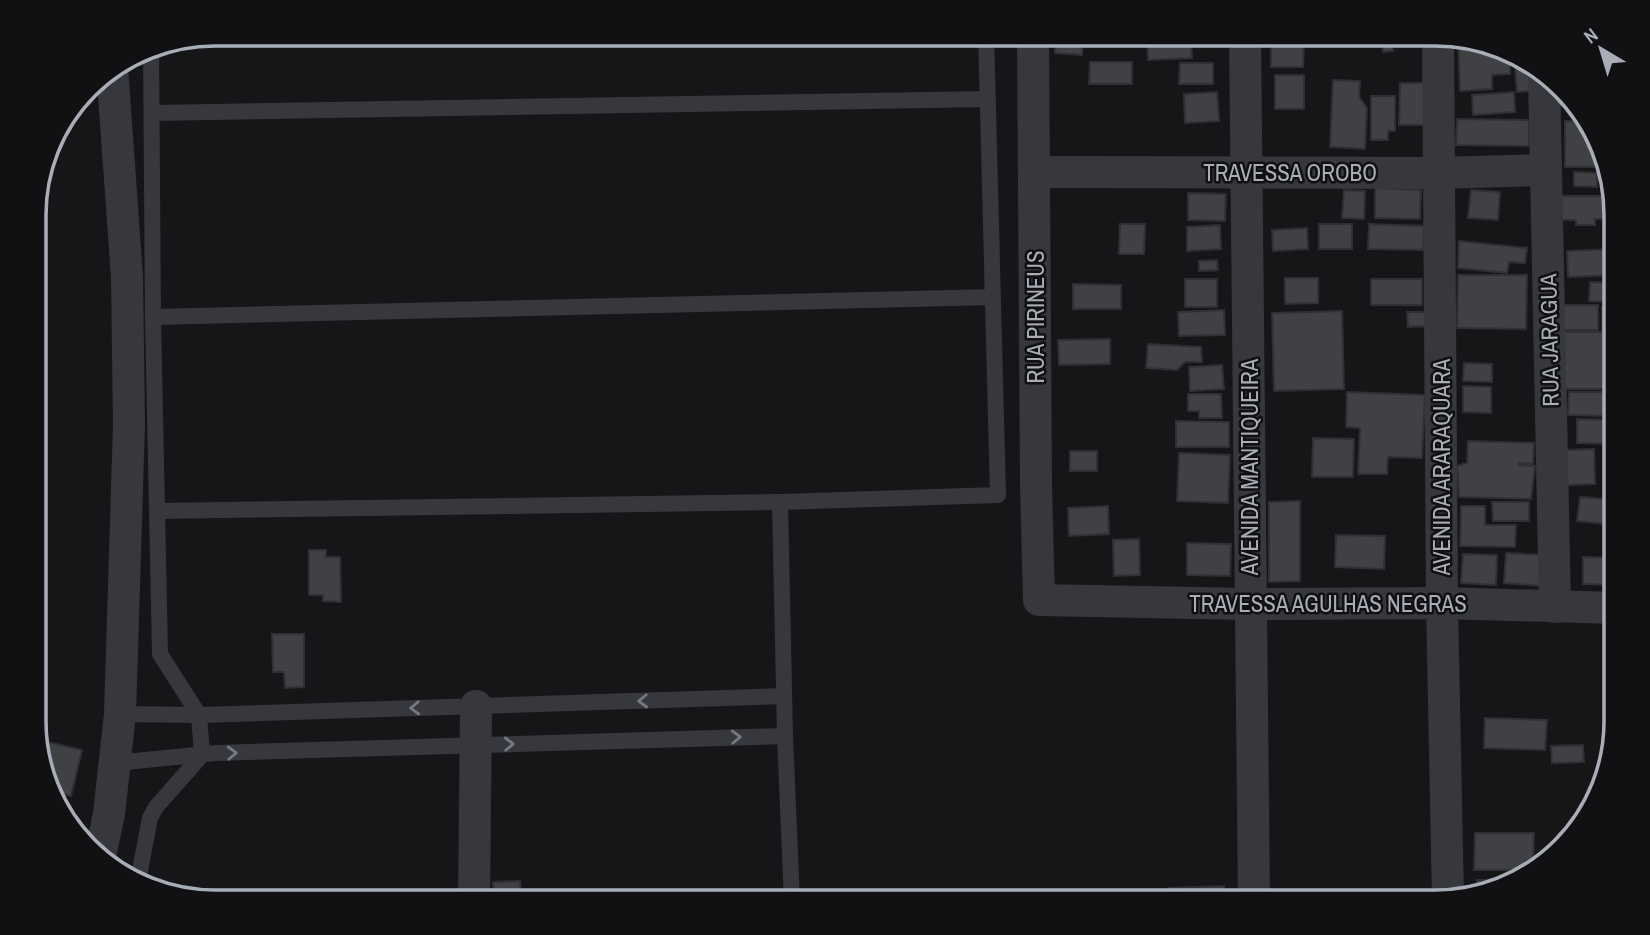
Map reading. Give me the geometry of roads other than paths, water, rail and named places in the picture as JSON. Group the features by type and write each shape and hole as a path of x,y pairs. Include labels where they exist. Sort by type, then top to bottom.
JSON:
{"street":[{"name":"RUA PIRINEUS","path":"1033,46 1039,600"},
{"name":"AVENIDA MANTIQUEIRA","path":"1245,46 1254,889"},
{"name":"AVENIDA ARARAQUARA","path":"1437,46 1442,603 1448,889"},
{"path":"102,847 116,763 120,713 129,424 127,277 113,79"},
{"name":"RUA JARAGUA","path":"1544,85 1555,607"},
{"name":"TRAVESSA OROBO","path":"1035,172 1438,173 1545,170"},
{"name":"TRAVESSA AGULHAS NEGRAS","path":"1039,600 1250,604 1442,603 1604,608"},
{"path":"474,890 476,706"}],"lane":[{"path":"157,511 780,502 998,495 986,46"},
{"path":"140,872 150,818 156,807 202,755 199,715 160,654 151,58"},
{"path":"152,113 988,99"},
{"path":"153,317 993,297"},
{"path":"780,502 791,890"},
{"path":"120,713 199,715 785,696"},
{"path":"116,763 202,755 785,736"}]}
